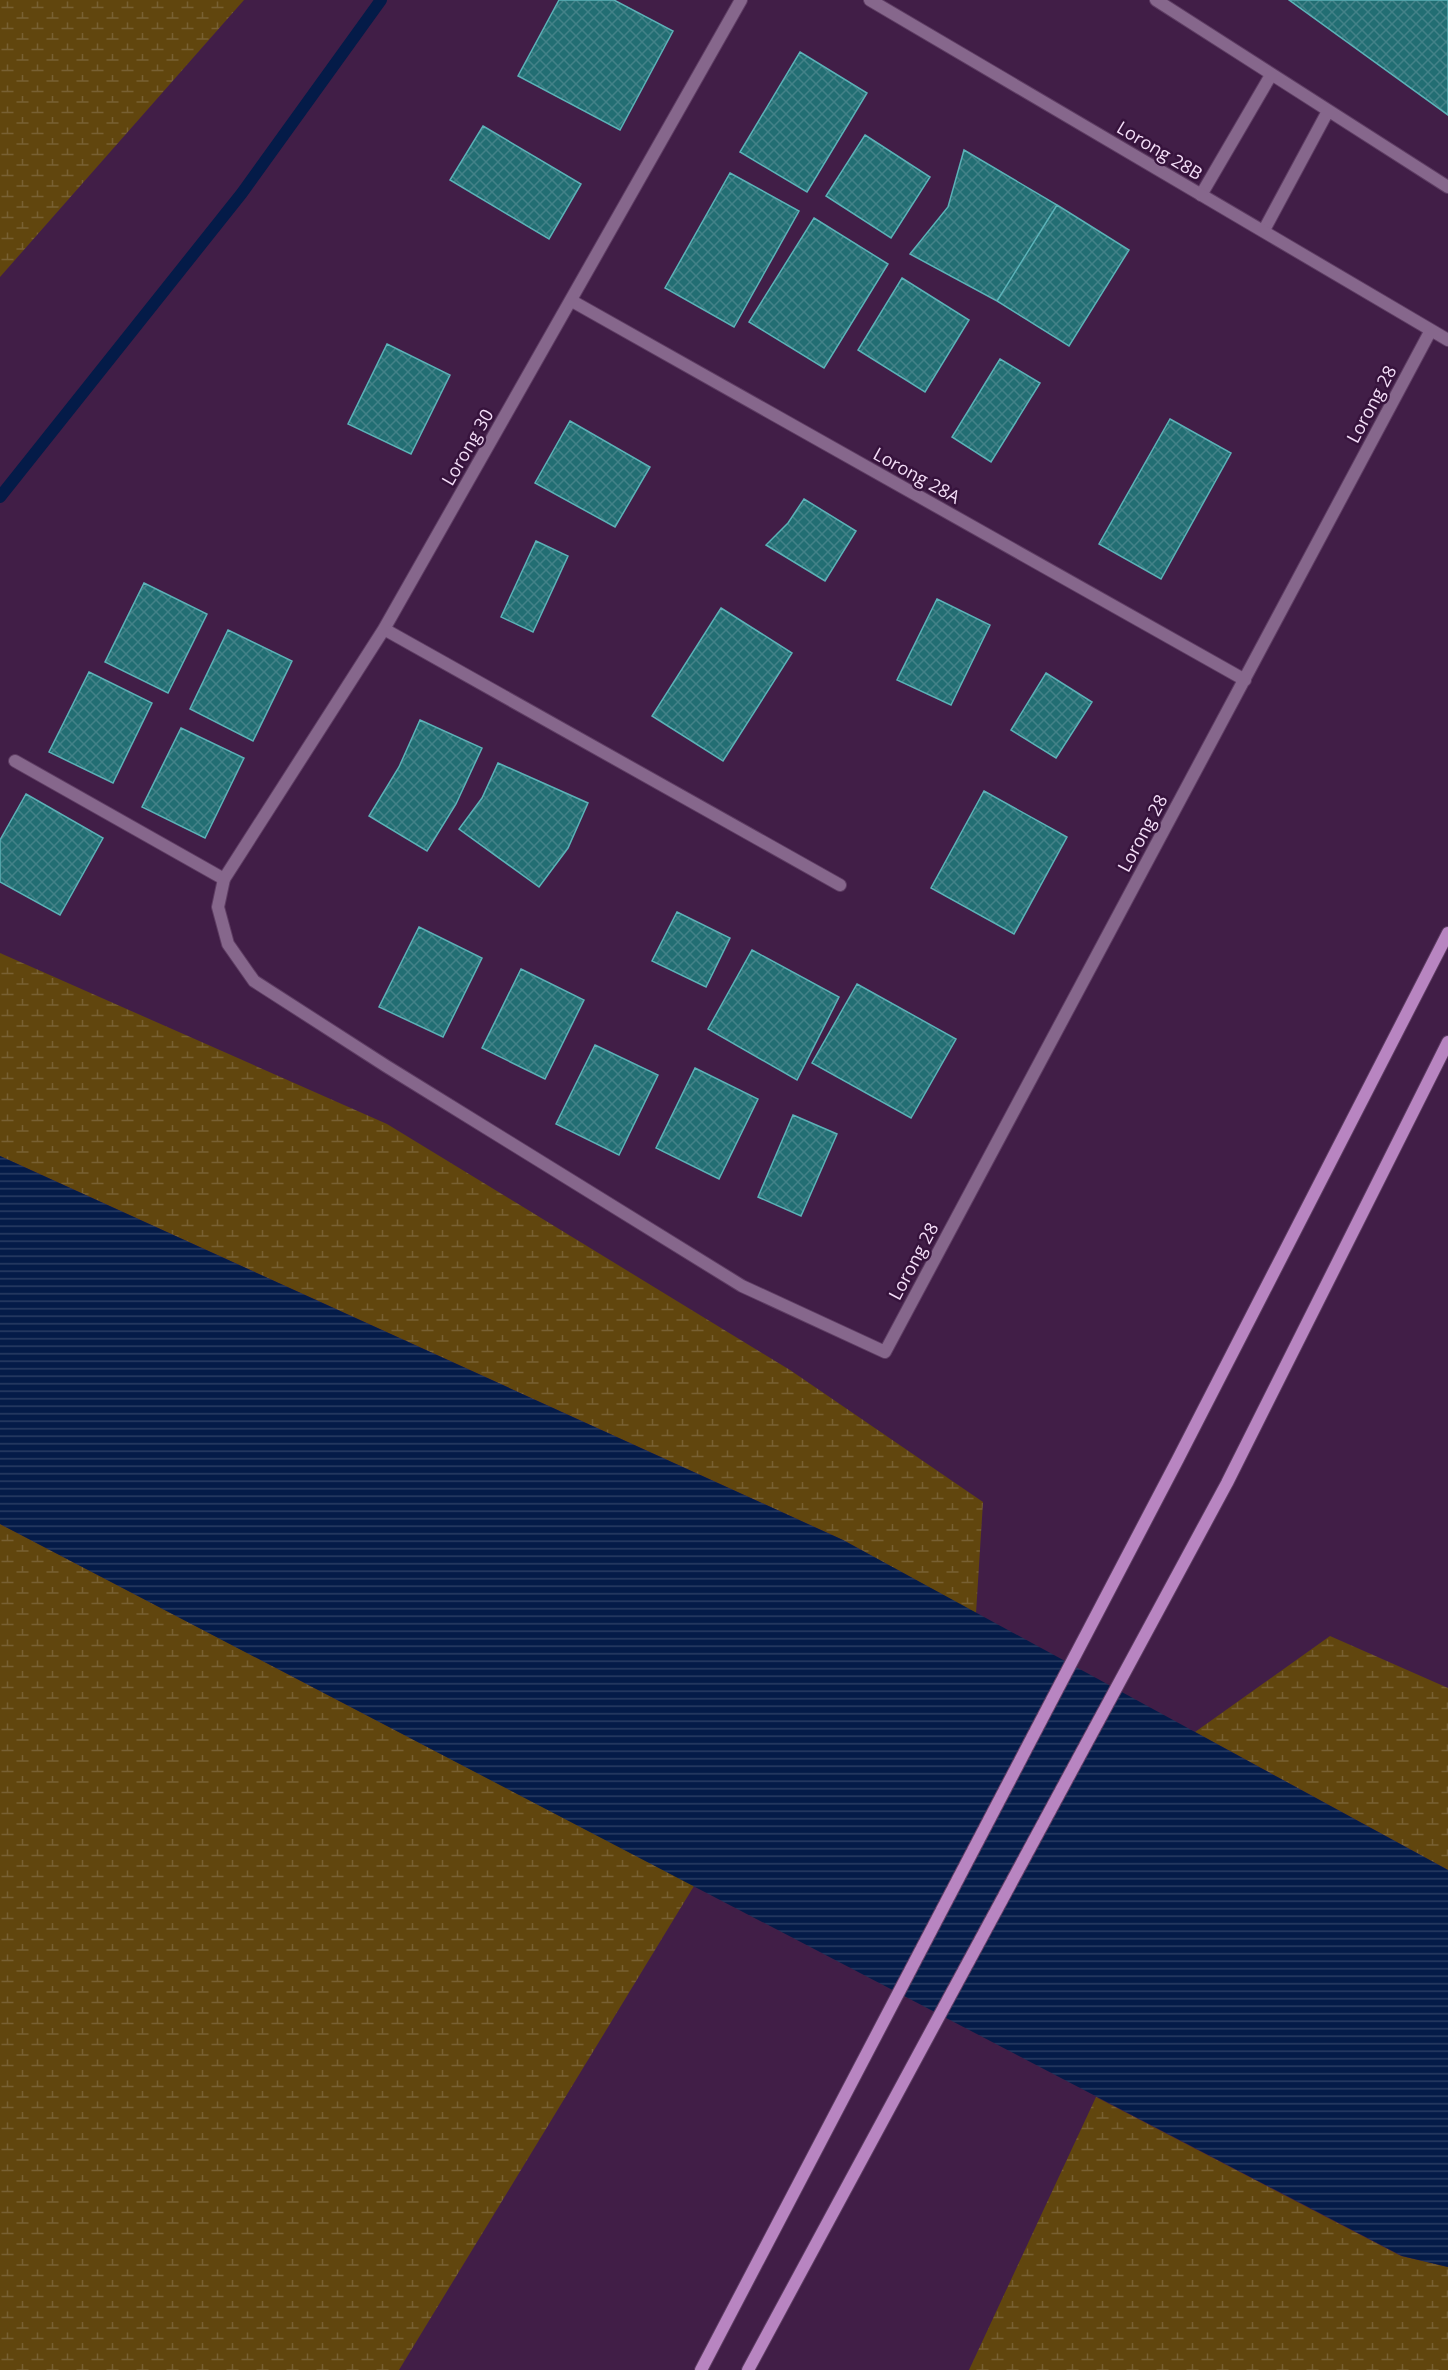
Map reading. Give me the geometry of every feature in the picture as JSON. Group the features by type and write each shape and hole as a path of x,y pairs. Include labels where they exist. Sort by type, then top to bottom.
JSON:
{"main road":[{"path":"701,2370 1178,1459 1448,933"},
{"path":"748,2370 1227,1483 1448,1042"}],"street":[{"name":"Lorong 30","path":"218,907 224,879 384,629 572,302 741,0"},
{"name":"Lorong 28B","path":"870,0 1448,340"},
{"path":"1156,0 1448,187"},
{"path":"1201,195 1271,75"},
{"path":"1264,230 1328,111"},
{"name":"Lorong 28A","path":"572,302 1245,680"},
{"name":"Lorong 28","path":"218,907 228,944 254,981 386,1066 742,1286 885,1352 1431,330"},
{"path":"384,629 840,885"},
{"path":"15,761 224,879"}],"green space":[{"path":"0,0 244,0 0,277"},
{"path":"0,953 387,1124 790,1370 983,1502 976,1613 843,1540 0,1156"},
{"path":"0,1524 694,1886 399,2370 0,2370"},
{"path":"1330,1636 1448,1688 1448,1870 1195,1732"},
{"path":"1096,2097 1401,2256 1448,2267 1448,2370 969,2370"}],"water":[{"path":"0,1156 843,1540 1448,1870 1448,2267 1402,2256 0,1524"}],"building":[{"path":"559,0 614,0 673,31 620,130 518,76"},
{"path":"1289,0 1448,0 1448,115"},
{"path":"800,52 867,93 807,192 740,152"},
{"path":"483,126 581,184 549,239 450,180"},
{"path":"865,135 930,177 891,238 826,196"},
{"path":"964,150 1057,205 997,301 910,254 948,207"},
{"path":"730,173 799,211 734,327 665,288"},
{"path":"1057,205 1129,250 1069,346 997,301"},
{"path":"814,218 888,264 824,368 749,322"},
{"path":"902,278 969,320 925,392 858,350"},
{"path":"387,344 450,375 411,454 348,424"},
{"path":"1000,359 1040,383 991,462 952,437"},
{"path":"1170,419 1231,453 1161,579 1099,544"},
{"path":"570,421 650,467 615,527 535,483"},
{"path":"804,499 856,531 825,581 766,545 788,523"},
{"path":"536,541 568,556 533,632 501,617"},
{"path":"144,583 207,614 168,693 105,662"},
{"path":"937,599 990,625 951,705 897,680"},
{"path":"721,608 792,653 723,761 652,716"},
{"path":"228,630 292,661 253,741 190,709"},
{"path":"89,672 152,703 113,783 49,752"},
{"path":"1046,673 1092,702 1056,758 1011,730"},
{"path":"420,720 482,748 456,804 427,851 369,816 399,767"},
{"path":"181,728 244,758 205,838 142,807"},
{"path":"498,763 588,803 568,848 539,887 459,829 482,798"},
{"path":"984,791 1067,837 1014,934 931,888"},
{"path":"26,794 103,838 60,915 0,882 0,840"},
{"path":"677,912 730,938 706,987 652,961"},
{"path":"419,927 482,958 443,1037 379,1007"},
{"path":"752,950 839,997 797,1080 708,1029"},
{"path":"521,969 584,1000 545,1079 482,1048"},
{"path":"857,984 956,1039 911,1118 812,1063"},
{"path":"595,1045 658,1075 619,1155 556,1124"},
{"path":"695,1068 758,1099 719,1179 656,1148"},
{"path":"793,1115 837,1134 801,1216 758,1197"}],"waterway":[{"path":"0,497 242,193 381,0"}]}
